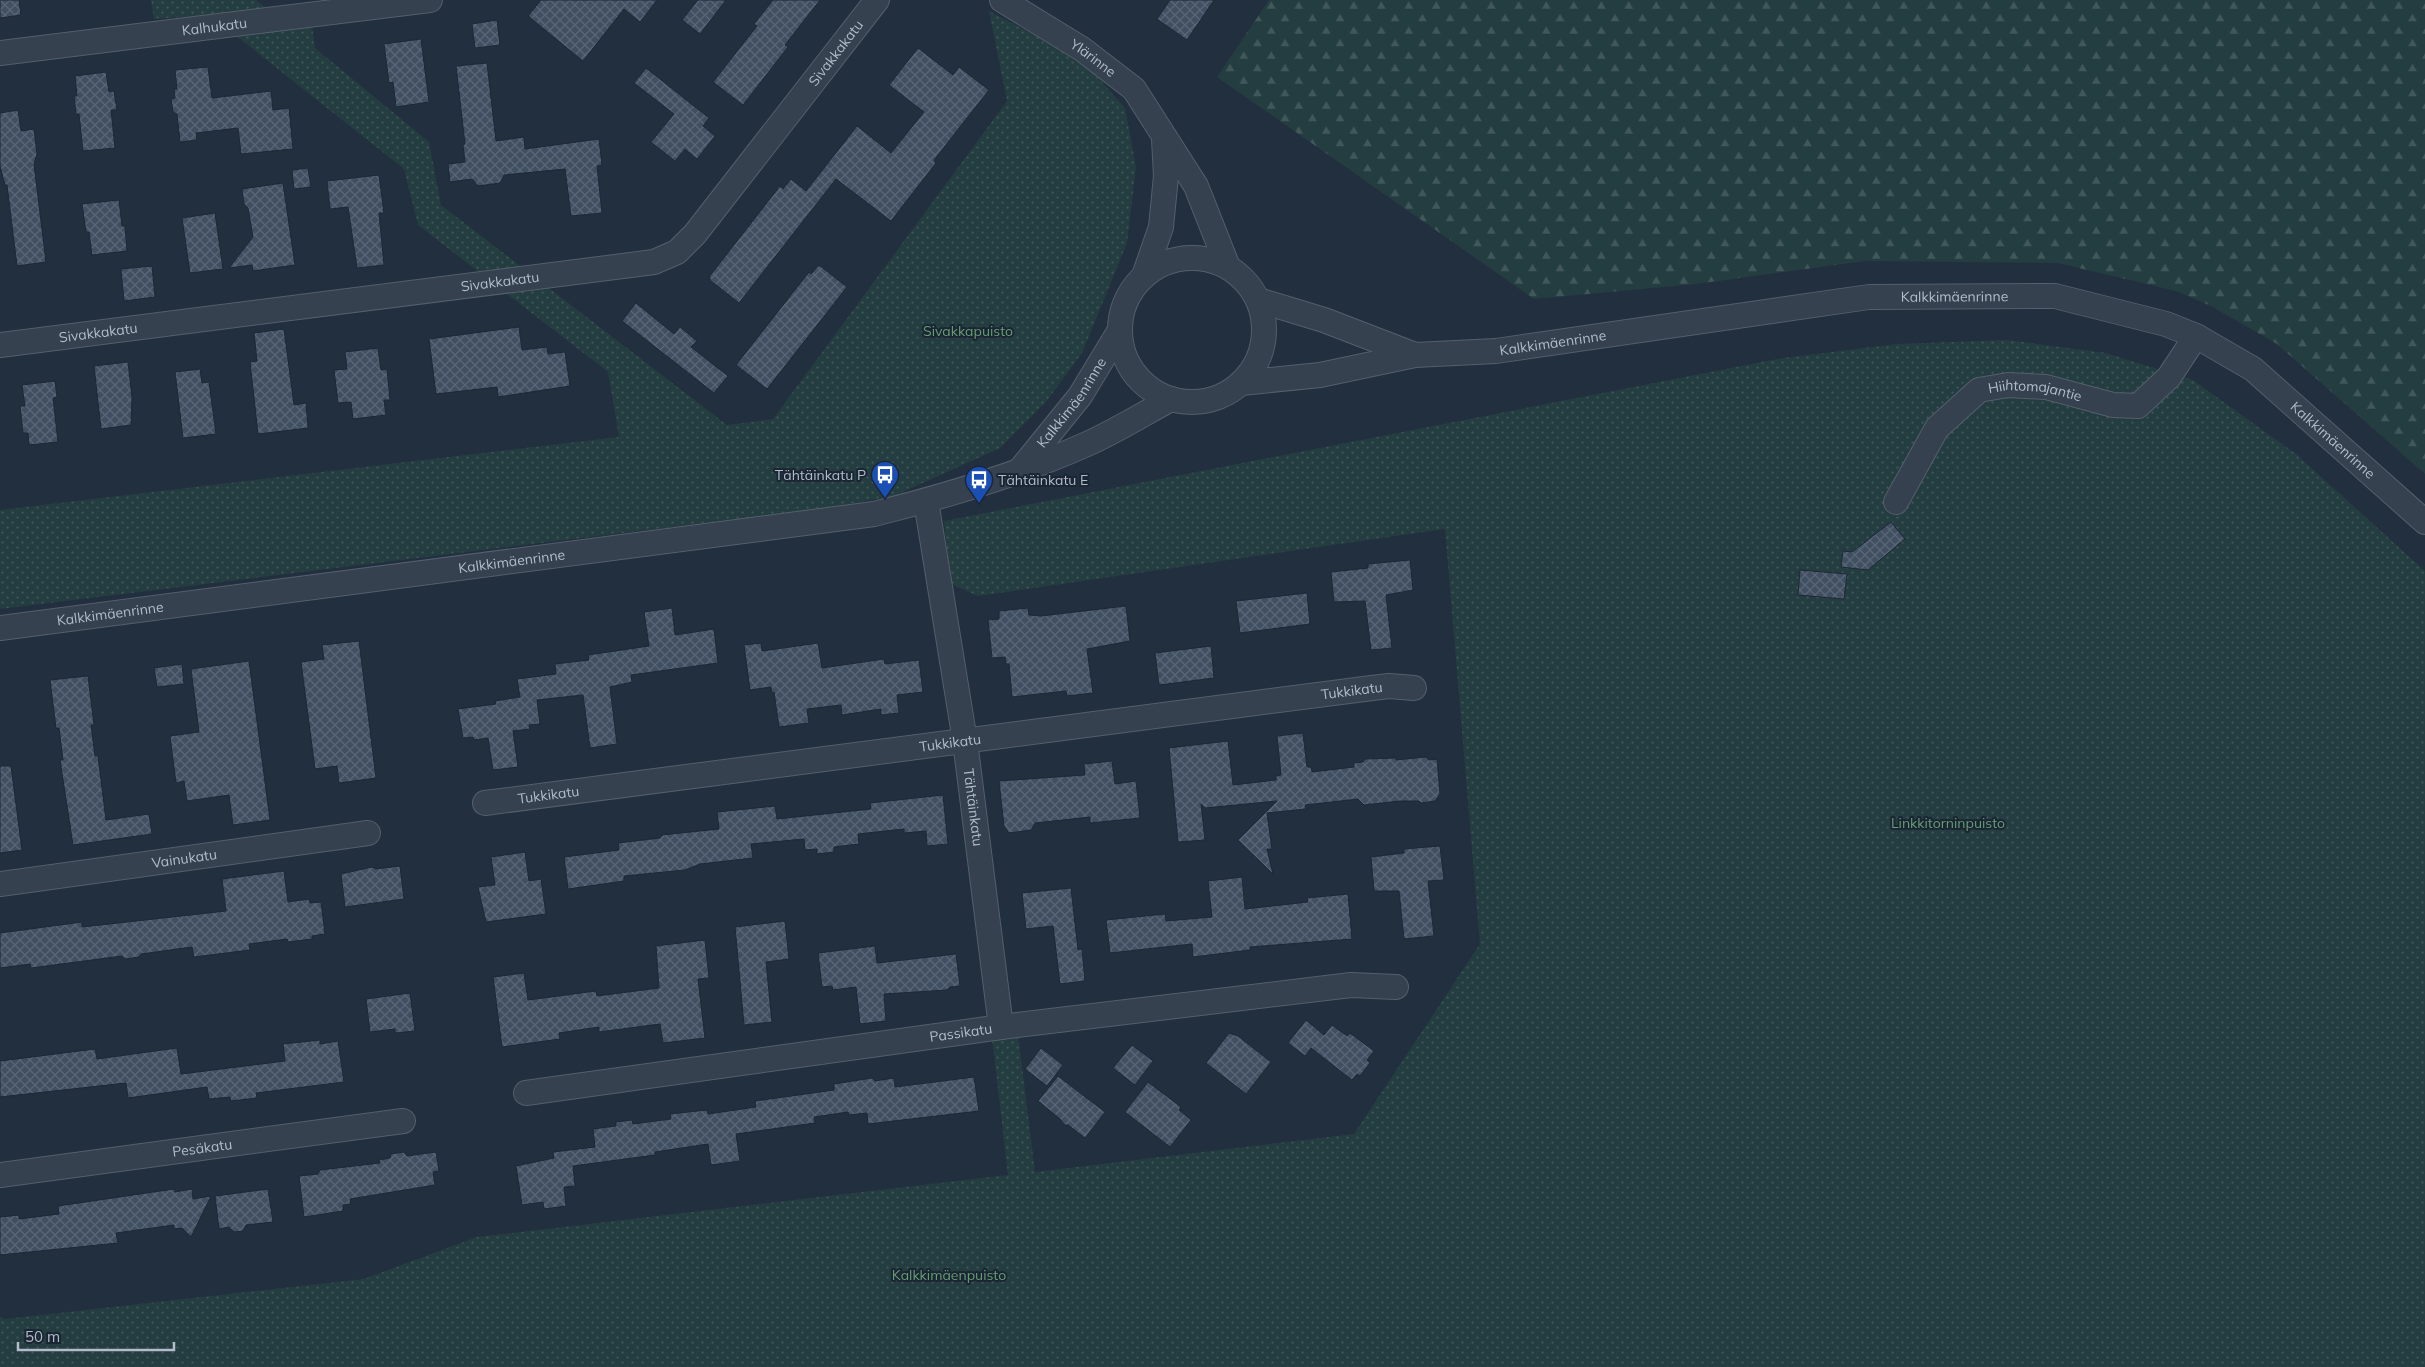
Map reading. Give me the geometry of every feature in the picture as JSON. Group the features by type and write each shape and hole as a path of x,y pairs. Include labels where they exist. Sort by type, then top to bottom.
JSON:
{"street":[{"name":"Kalhukatu","path":"0,53 430,0"},
{"name":"Sivakkakatu","path":"0,345 654,262 677,252 695,234 877,0"},
{"name":"Ylärinne","path":"1002,0 1082,49 1134,89 1196,186 1228,267"},
{"name":"Ylärinne","path":"1144,276 1161,227 1166,176 1164,137"},
{"path":"1184,258 1214,261 1228,267 1250,287 1258,300 1263,314 1263,344 1251,372 1229,392 1200,402 1170,399 1144,384 1134,373 1127,360 1120,330 1126,301 1144,276 1169,261 1184,258"},
{"name":"Kalkkimäenrinne","path":"1241,383 1320,375 1415,355 1496,351 1870,296 2055,296 2166,324 2196,336 2253,369 2425,522"},
{"name":"Kalkkimäenrinne","path":"1258,300 1324,320 1415,355"},
{"name":"Kalkkimäenrinne","path":"1019,472 1080,396 1120,330"},
{"name":"Hiihtomajantie","path":"1896,502 1937,428 1980,390 2008,385 2046,387 2112,405 2138,406 2169,377 2196,336"},
{"name":"Kalkkimäenrinne","path":"0,628 397,575 832,521 874,514 926,501 1019,472 1088,444 1170,399"},
{"name":"Tähtäinkatu","path":"926,501 965,741 1001,1026"},
{"name":"Tukkikatu","path":"485,803 1372,688 1389,686 1414,688"},
{"name":"Vainukatu","path":"0,884 368,833"},
{"name":"Passikatu","path":"526,1093 1001,1026 1351,985 1396,987"},
{"name":"Pesäkatu","path":"0,1176 403,1121"}],"green space":[{"name":"Sivakkapuisto","path":"151,0 256,0 294,28 312,26 315,48 429,142 441,205 727,425 773,419 1007,101 989,11 1048,42 1094,73 1125,108 1136,167 1127,243 1082,353 1046,402 1000,448 894,496 820,509 0,609 0,510 619,437 608,372 418,225 404,169 210,15 154,19"},
{"path":"1269,0 2425,0 2425,474 2277,344 2211,306 2176,291 2058,263 1865,261 1696,284 1534,299 1217,77"},
{"name":"Linkkitorninpuisto","path":"2008,340 2106,353 2193,380 2296,454 2425,571 2425,1367 0,1367 0,1316 5,1319 364,1279 477,1237 1008,1175 992,1037 1018,1034 1035,1172 1354,1134 1480,944 1445,529 978,596 951,584 944,521 1783,358 1897,344"}],"building":[{"path":"0,0 19,0 21,15 0,18"},
{"path":"541,0 657,0 640,22 624,9 583,61 528,16"},
{"path":"698,0 726,0 700,34 682,20"},
{"path":"773,0 820,0 785,45 788,47 743,105 713,82 757,26 754,24"},
{"path":"1170,0 1214,0 1187,40 1157,19"},
{"path":"497,20 500,45 475,48 472,24"},
{"path":"421,39 429,102 396,107 393,82 389,83 384,44"},
{"path":"918,48 953,75 959,67 989,90 934,160 936,163 891,221 836,179 739,303 711,281 709,277 780,186 783,189 791,179 806,191 857,126 891,153 924,112 889,85"},
{"path":"487,63 496,141 524,137 525,149 599,139 602,165 597,166 602,213 571,216 565,169 504,175 500,183 478,186 472,179 450,182 448,164 465,162 463,145 465,144 456,66"},
{"path":"208,67 212,98 271,91 273,110 289,108 293,149 241,154 238,128 196,133 197,140 180,142 177,114 173,112 171,99 175,98 174,89 177,89 175,70"},
{"path":"646,68 709,118 703,126 715,136 697,159 685,149 675,161 651,142 674,114 634,83"},
{"path":"106,72 109,92 114,91 117,110 111,110 115,148 83,151 79,114 76,114 74,96 77,96 75,76"},
{"path":"18,110 21,131 34,129 37,154 34,164 46,262 17,266 7,185 5,185 0,166 0,113"},
{"path":"308,168 311,187 294,189 292,170"},
{"path":"379,175 384,213 379,213 384,265 357,268 348,207 330,209 327,181"},
{"path":"283,183 295,265 253,271 252,265 229,268 253,237 248,208 244,204 242,189"},
{"path":"119,200 122,226 125,226 127,251 92,255 82,204"},
{"path":"215,213 223,269 190,273 182,218"},
{"path":"819,265 847,287 767,389 736,365 809,272 811,274"},
{"path":"152,266 155,297 124,301 121,269"},
{"path":"636,303 674,334 680,327 697,341 691,347 728,376 714,393 622,321"},
{"path":"519,327 522,350 547,347 548,354 565,352 570,386 498,397 497,387 436,394 429,339"},
{"path":"284,329 294,405 306,403 308,428 258,434 250,362 257,361 254,333"},
{"path":"378,348 381,370 387,369 390,400 384,400 386,415 353,419 351,402 338,403 334,370 347,369 345,352"},
{"path":"128,362 132,397 131,425 101,429 94,366"},
{"path":"200,369 202,383 209,382 216,434 183,438 175,372"},
{"path":"55,381 57,397 53,398 58,442 29,445 28,433 23,433 20,406 25,406 22,385"},
{"path":"1891,522 1905,539 1868,570 1841,567 1843,551 1852,552"},
{"path":"1410,560 1413,590 1386,595 1392,648 1371,650 1365,601 1334,602 1331,572 1368,568 1368,564"},
{"path":"1800,570 1847,574 1844,599 1798,595"},
{"path":"1307,593 1310,624 1240,633 1236,601"},
{"path":"1126,606 1130,641 1087,649 1093,693 1067,696 1066,691 1012,697 1009,664 1006,664 1005,657 992,658 988,620 999,619 999,611 1028,608 1029,615 1041,616"},
{"path":"672,608 675,635 714,629 718,663 631,675 632,682 610,687 617,744 590,748 583,695 537,700 540,724 529,725 530,729 513,731 518,767 493,770 488,738 474,740 473,737 463,738 458,709 496,704 495,701 520,697 517,679 556,674 555,664 589,660 588,655 649,646 644,612"},
{"path":"359,641 376,778 339,783 337,766 315,769 301,662 324,659 322,645"},
{"path":"761,643 762,651 818,643 822,668 884,659 885,664 919,660 923,692 897,695 899,713 881,715 881,709 842,715 841,705 807,709 809,723 779,727 774,692 772,693 771,687 750,690 744,645"},
{"path":"1211,646 1214,678 1159,685 1155,653"},
{"path":"249,661 270,820 233,825 229,795 187,801 184,781 176,783 170,736 199,732 191,669"},
{"path":"182,664 184,684 157,687 154,668"},
{"path":"88,676 94,725 91,725 95,756 98,756 106,820 149,814 152,834 73,845 60,760 63,760 59,728 56,728 50,680"},
{"path":"1303,733 1307,767 1311,767 1312,772 1354,767 1354,763 1363,762 1365,759 1396,758 1396,760 1426,757 1429,760 1437,759 1440,794 1435,801 1421,803 1419,801 1400,801 1364,805 1358,799 1305,805 1306,809 1267,813 1272,849 1267,849 1273,874 1238,840 1277,801 1205,808 1201,804 1205,840 1178,842 1169,748 1228,741 1233,785 1276,780 1276,776 1281,775 1277,736"},
{"path":"1112,761 1115,784 1136,781 1140,818 1090,823 1090,817 1035,823 1031,830 1009,833 1004,826 999,781 1085,775 1084,764"},
{"path":"0,766 11,766 22,850 0,853"},
{"path":"943,795 948,844 927,846 926,831 904,833 904,829 858,834 859,844 834,847 834,852 817,854 817,849 805,850 804,839 751,844 753,858 700,864 685,870 624,876 624,881 568,889 564,857 619,850 618,843 660,838 662,835 719,829 717,812 775,806 777,819 871,809 870,803"},
{"path":"1440,846 1444,880 1428,881 1434,936 1404,939 1399,891 1374,891 1371,857 1404,853 1404,849"},
{"path":"525,852 529,881 541,879 546,914 486,922 478,887 495,885 491,857"},
{"path":"400,866 404,899 345,907 341,874 372,867 376,869"},
{"path":"284,871 288,902 309,899 310,903 321,902 325,934 312,936 312,939 288,942 287,939 249,944 250,950 194,957 192,947 141,954 139,957 125,959 122,956 31,968 30,964 0,968 0,933 82,922 82,927 226,911 222,879"},
{"path":"1242,877 1245,909 1308,902 1307,898 1348,894 1352,939 1250,947 1250,950 1193,957 1192,944 1110,953 1106,920 1165,914 1166,921 1212,917 1208,881"},
{"path":"1071,888 1078,950 1082,949 1085,981 1060,984 1053,926 1026,929 1022,893"},
{"path":"785,921 789,959 766,962 772,1022 744,1025 735,927"},
{"path":"705,940 709,978 698,979 705,1038 663,1043 660,1024 599,1032 599,1027 559,1033 560,1039 502,1047 493,977 524,973 528,1000 596,991 597,996 659,988 656,946"},
{"path":"875,946 877,963 956,954 960,986 950,987 947,990 884,994 886,1021 860,1024 856,987 833,990 832,986 822,987 818,953"},
{"path":"410,993 415,1031 395,1033 395,1029 370,1032 366,999"},
{"path":"1306,1020 1324,1035 1332,1025 1347,1036 1350,1033 1374,1051 1367,1060 1370,1063 1360,1076 1357,1074 1352,1080 1311,1048 1305,1056 1288,1043"},
{"path":"1229,1033 1238,1036 1271,1062 1246,1094 1206,1063"},
{"path":"320,1040 320,1044 338,1041 344,1082 256,1093 257,1098 231,1101 230,1097 209,1099 207,1087 128,1098 126,1083 0,1097 0,1061 95,1049 97,1059 177,1048 181,1074 285,1061 283,1044"},
{"path":"1132,1045 1153,1061 1135,1085 1113,1068"},
{"path":"1041,1048 1063,1065 1047,1086 1025,1069"},
{"path":"1058,1076 1105,1112 1085,1138 1068,1125 1065,1125 1038,1101"},
{"path":"974,1077 979,1111 868,1124 867,1113 849,1115 848,1112 814,1117 815,1123 736,1134 740,1161 711,1165 708,1144 655,1152 655,1155 573,1166 575,1186 564,1187 566,1206 544,1209 543,1202 522,1205 516,1166 554,1158 553,1152 595,1147 593,1129 616,1126 616,1122 632,1120 633,1124 671,1119 670,1114 707,1110 708,1114 756,1107 755,1101 834,1090 834,1084 872,1078 875,1081 894,1078 895,1087"},
{"path":"1148,1082 1181,1107 1179,1110 1191,1120 1170,1147 1125,1112"},
{"path":"404,1152 407,1156 436,1152 439,1171 433,1172 435,1185 350,1199 351,1204 343,1205 343,1211 304,1217 299,1176 318,1174 320,1170 380,1163 379,1160 390,1158 391,1154"},
{"path":"174,1189 175,1192 192,1189 193,1199 211,1196 191,1237 182,1228 174,1229 174,1225 116,1233 118,1243 0,1255 0,1217 19,1215 19,1219 59,1214 58,1206"},
{"path":"268,1189 273,1222 246,1225 243,1231 234,1232 229,1227 219,1229 215,1196"}],"place":[{"name":"Tähtäinkatu P","path":"885,499"},
{"name":"Tähtäinkatu E","path":"979,504"}],"park label":[{"name":"Kalkkimäenpuisto","path":"949,1275"}]}
